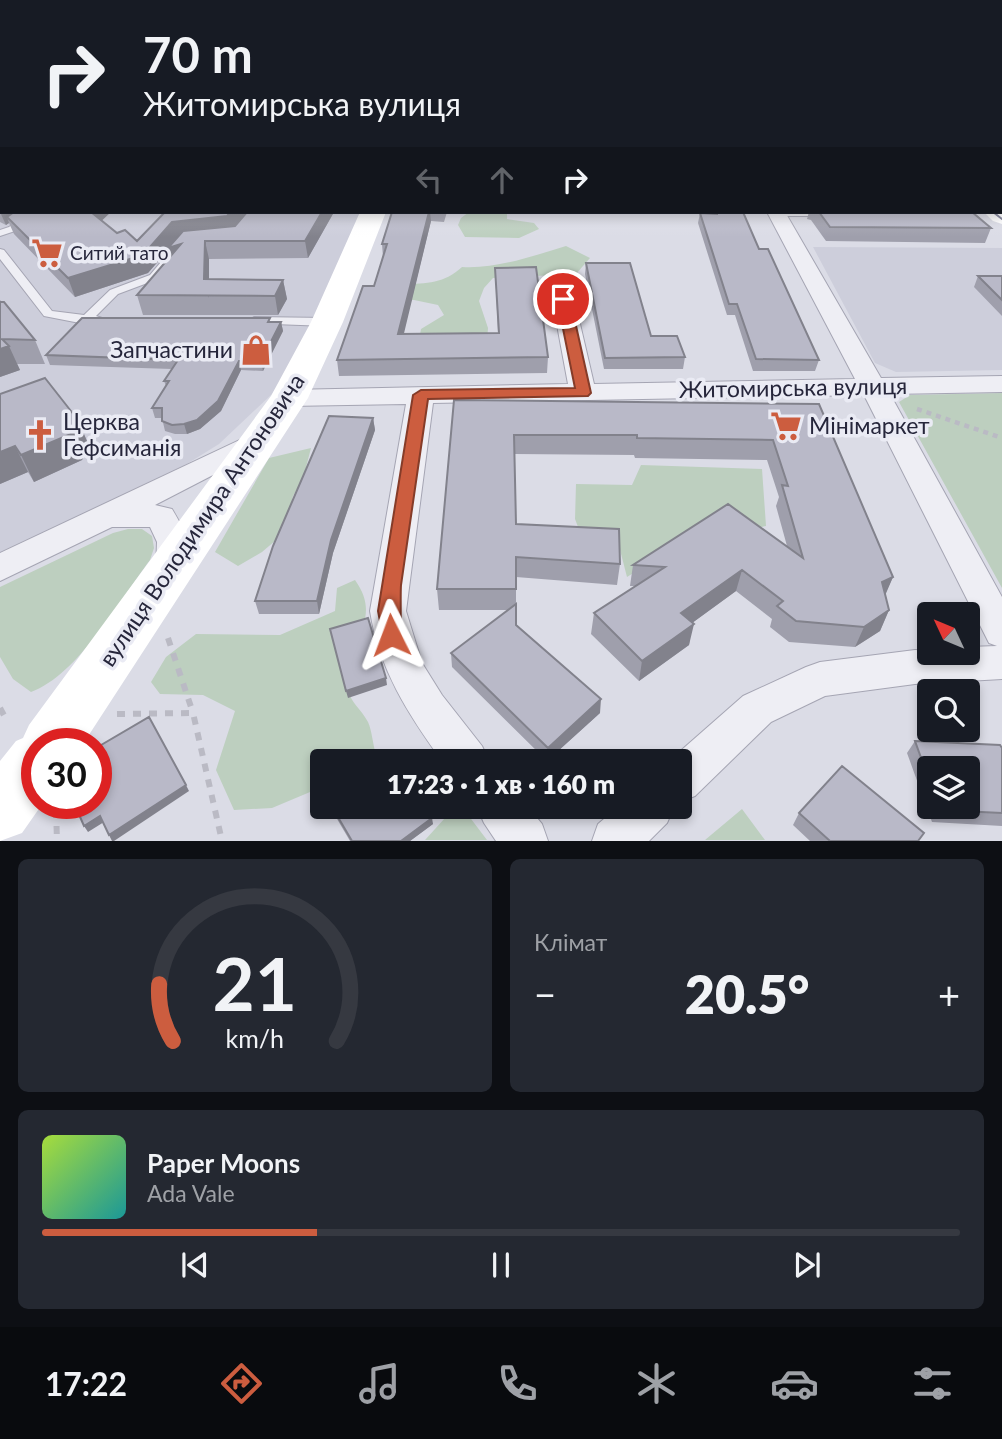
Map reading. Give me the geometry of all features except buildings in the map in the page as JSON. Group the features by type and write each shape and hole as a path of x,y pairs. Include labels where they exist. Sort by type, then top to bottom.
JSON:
{"main road":[{"name":"вулиця Володимира Антоновича","path":"61,728 289,398 327,322 372,214"},
{"path":"0,811 21,744"}],"street":[{"path":"778,214 1002,632"},
{"path":"563,299 583,393"},
{"name":"Житомирська вулиця","path":"289,398 1002,384"},
{"path":"421,395 391,585 390,623 399,663 458,749"},
{"path":"0,568 263,438"},
{"path":"105,517 135,514 161,517 174,542 173,569"},
{"path":"692,769 757,709 820,680 915,667 1002,662"},
{"path":"509,819 525,841"},
{"path":"615,841 638,819"}],"lane":[{"path":"0,233 12,229 32,214"},
{"path":"0,252 48,314 85,320 111,320"},
{"path":"85,320 114,292 154,277 161,261 174,253"},
{"path":"244,321 327,322"}],"path":[{"path":"904,404 1002,438"},
{"path":"165,630 193,713 222,841"},
{"path":"0,708 21,740"},
{"path":"113,714 193,713"},
{"path":"56,819 57,841"}],"shaded area":[{"path":"0,214 362,214 298,353 272,394 219,444 148,488 0,556"},
{"path":"813,247 1002,248 1002,370 896,372 875,363"}],"green space":[{"path":"466,214 507,214 507,219 534,223 539,229 519,238 465,237 458,225"},
{"path":"566,246 590,258 576,274 493,278 484,288 479,301 488,328 487,341 419,341 421,329 444,315 438,305 414,300 387,300 404,284 435,282 462,267 502,264"},
{"path":"1002,393 1002,588 899,402 910,395"},
{"path":"311,448 303,479 293,496 282,535 262,552 238,566 215,552 269,458"},
{"path":"641,465 762,469 766,526 681,543 627,577 619,546 583,540 575,519 576,484 632,485"},
{"path":"142,529 152,536 154,548 150,560 112,615 81,653 65,670 31,692 13,679 0,657 0,587 113,533"},
{"path":"355,580 366,605 363,627 350,660 348,683 350,696 368,722 375,749 310,749 310,792 272,808 234,810 216,770 235,711 203,695 160,694 151,682 166,657 196,634 280,635 335,611 337,588"},
{"path":"742,809 765,840 705,840"},
{"path":"444,819 471,819 487,840 425,840"}],"tram line":[{"path":"996,214 1002,219"}],"place":[{"name":"Ситий тато","path":"47,253"},
{"name":"Запчастини","path":"256,350"},
{"name":"Мінімаркет","path":"786,426"},
{"name":"Церква Гефсиманія","path":"40,435"}],"route":[{"path":"391,635 388,611 391,585 421,395 583,393 563,299"}]}
